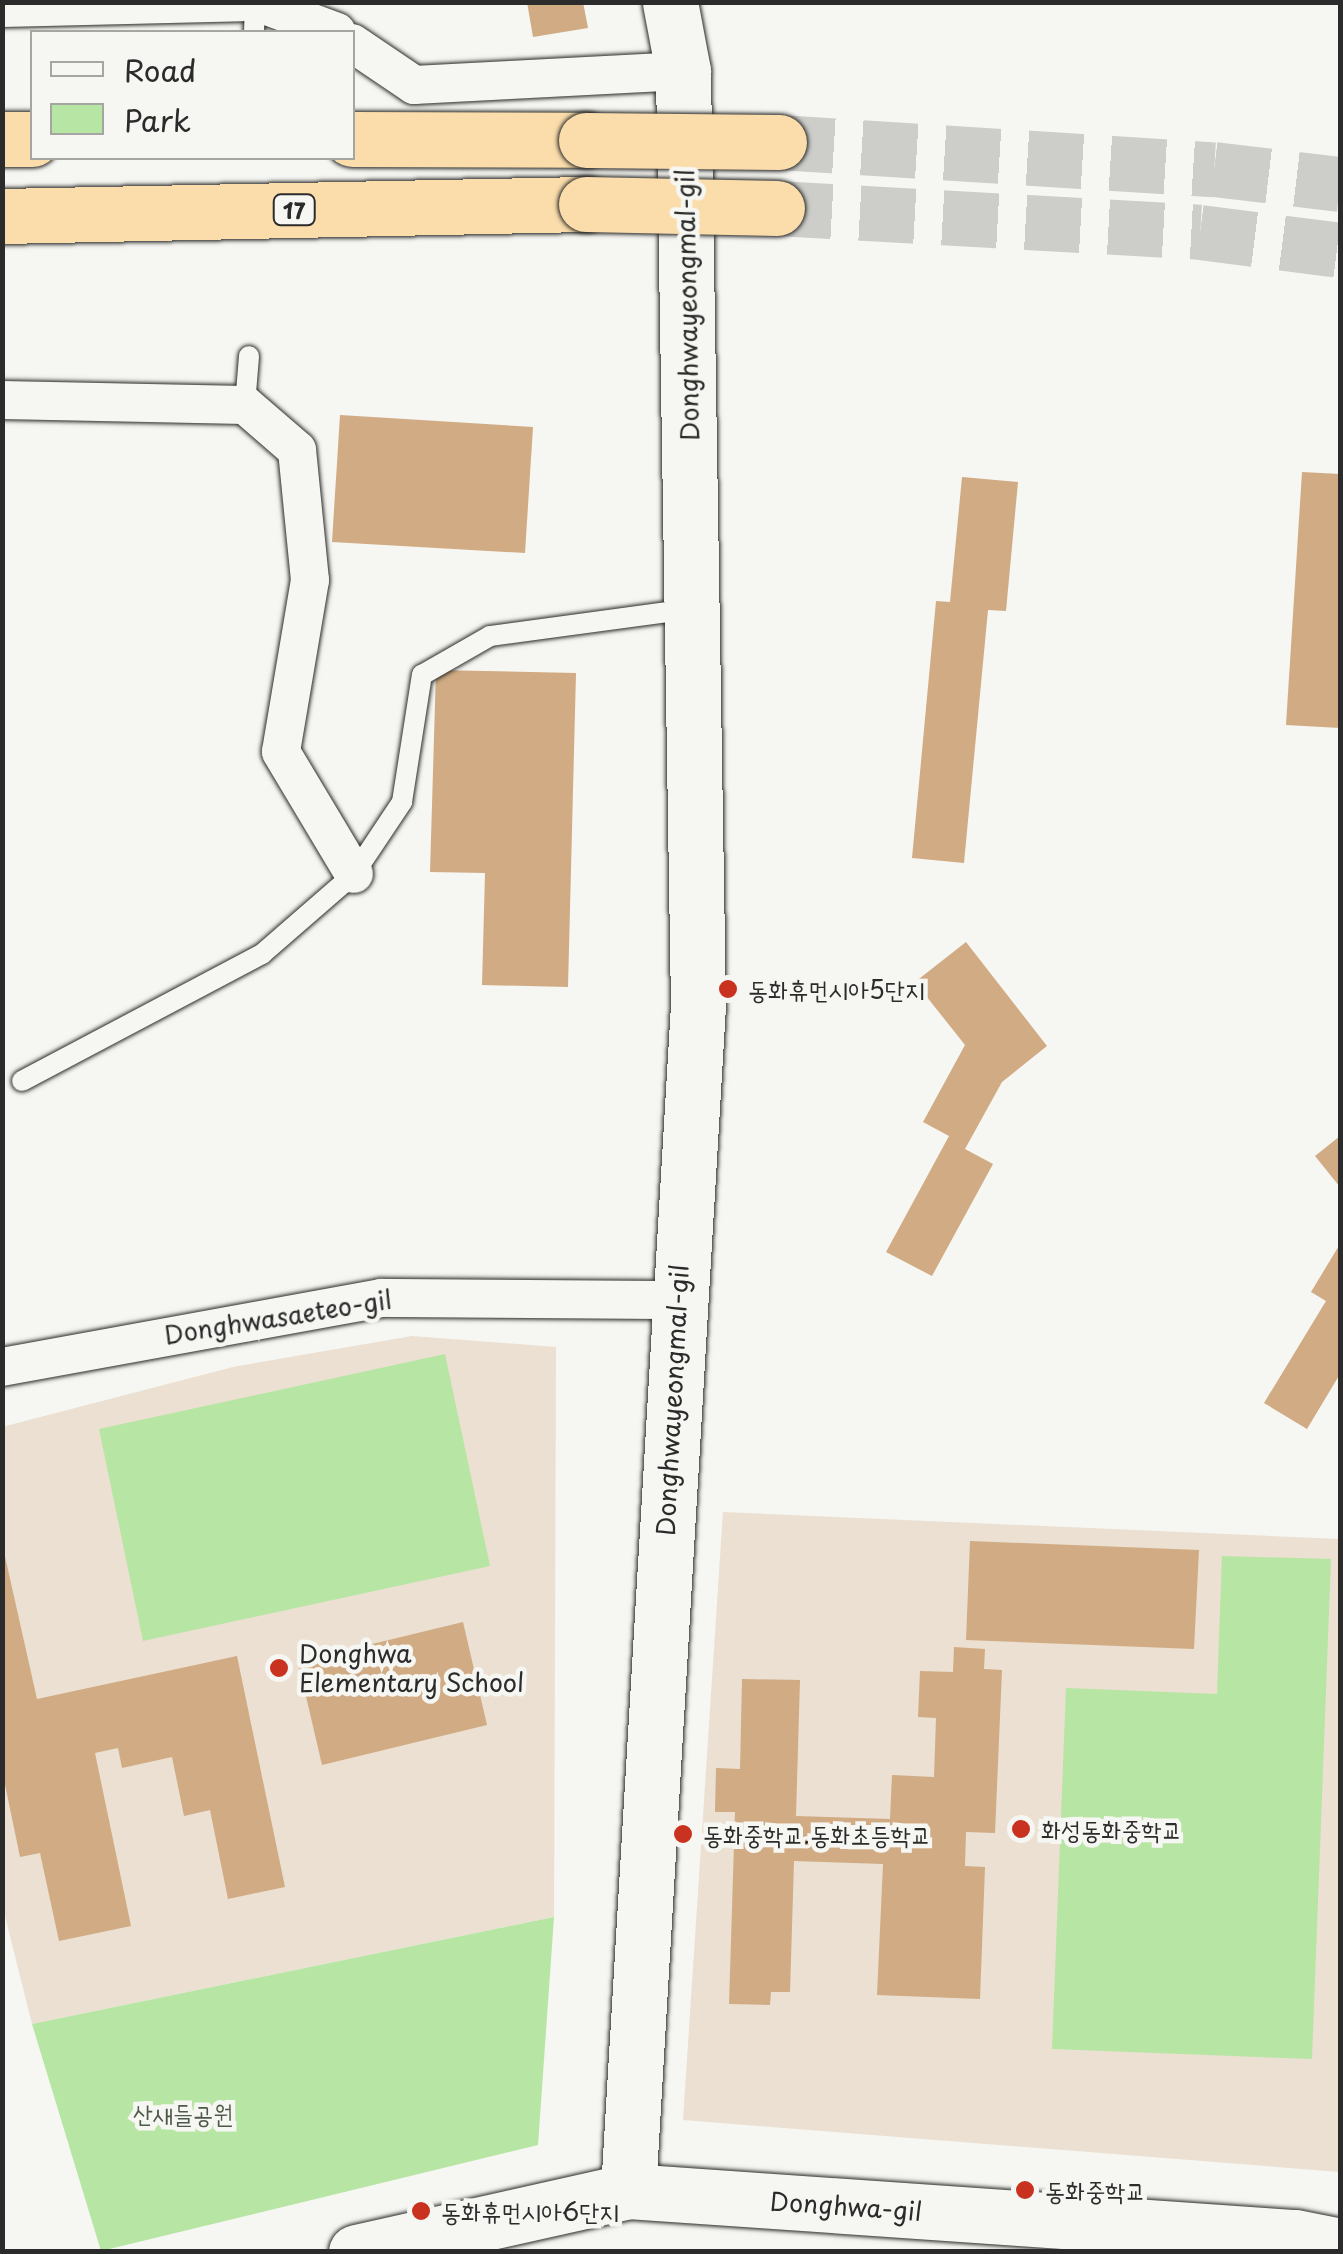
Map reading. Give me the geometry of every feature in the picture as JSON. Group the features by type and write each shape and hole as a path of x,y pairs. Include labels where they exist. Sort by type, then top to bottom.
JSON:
{"highway":[{"path":"2,140 30,139"},
{"path":"355,139 780,142"},
{"name":"17","path":"2,216 586,204 777,208"}],"street":[{"path":"2,8 242,2"},
{"path":"255,2 332,30"},
{"name":"Donghwayeongmal-gil","path":"628,2190 677,1300 698,1006 683,70 670,2"},
{"path":"355,45 414,84 683,70"},
{"path":"2,400 245,405 297,450 310,580 281,752 354,874"},
{"name":"Donghwasaeteo-gil","path":"2,1367 381,1298 677,1300"},
{"name":"Donghwa-gil","path":"356,2252 628,2190 1294,2236 1340,2246"}],"lane":[{"path":"254,30 255,2"},
{"path":"245,405 250,356"},
{"path":"22,1081 262,954 354,874 402,802 422,676 490,636 692,609"}],"shaded area":[{"name":"Donghwa Elementary School","path":"412,1336 556,1347 554,1917 32,2024 3,1908 2,1427 233,1367"},
{"name":"화성동화중학교","path":"723,1512 1340,1539 1340,2172 683,2120"}],"green space":[{"path":"445,1354 490,1566 143,1641 99,1429"},
{"path":"1222,1556 1331,1559 1312,2059 1052,2049 1066,1688 1217,1694"},
{"name":"산새들공원","path":"554,1917 538,2145 101,2251 32,2024"}],"building":[{"path":"527,2 583,2 588,28 533,37"},
{"path":"340,415 533,427 525,553 332,542"},
{"path":"1302,472 1340,474 1340,728 1286,725"},
{"path":"962,477 1018,482 1006,611 988,610 964,863 912,858 936,601 950,602"},
{"path":"436,670 576,673 568,987 482,985 485,873 430,872"},
{"path":"966,942 1047,1046 1002,1082 965,1149 993,1164 932,1276 886,1252 949,1136 923,1122 965,1045 915,982"},
{"path":"1340,1136 1340,1187 1315,1156"},
{"path":"1340,1244 1340,1374 1307,1429 1264,1403 1326,1301 1311,1292"},
{"path":"970,1541 1199,1550 1194,1649 966,1640"},
{"path":"2,1543 37,1699 237,1656 285,1887 228,1899 210,1810 184,1816 172,1757 122,1768 118,1748 95,1753 131,1926 59,1941 40,1853 20,1857 2,1770"},
{"path":"463,1622 487,1725 322,1765 298,1662"},
{"path":"954,1647 985,1649 984,1669 1002,1670 995,1833 966,1832 965,1866 985,1867 980,1999 877,1995 883,1864 794,1861 790,1992 771,1992 770,2005 729,2004 735,1812 715,1812 716,1768 740,1769 742,1679 800,1680 796,1816 890,1819 892,1775 934,1777 936,1718 918,1717 920,1671 953,1672"}],"tunnel":[{"path":"779,142 1214,169 1340,184"},
{"path":"777,208 1200,232 1340,250"}],"place":[{"name":"동화휴먼시아5단지","path":"728,989"},
{"name":"Donghwa Elementary School","path":"279,1668"},
{"name":"화성동화중학교","path":"1021,1829"},
{"name":"동화중학교.동화초등학교","path":"683,1834"},
{"name":"동화중학교","path":"1025,2190"},
{"name":"동화휴먼시아6단지","path":"421,2211"}]}
